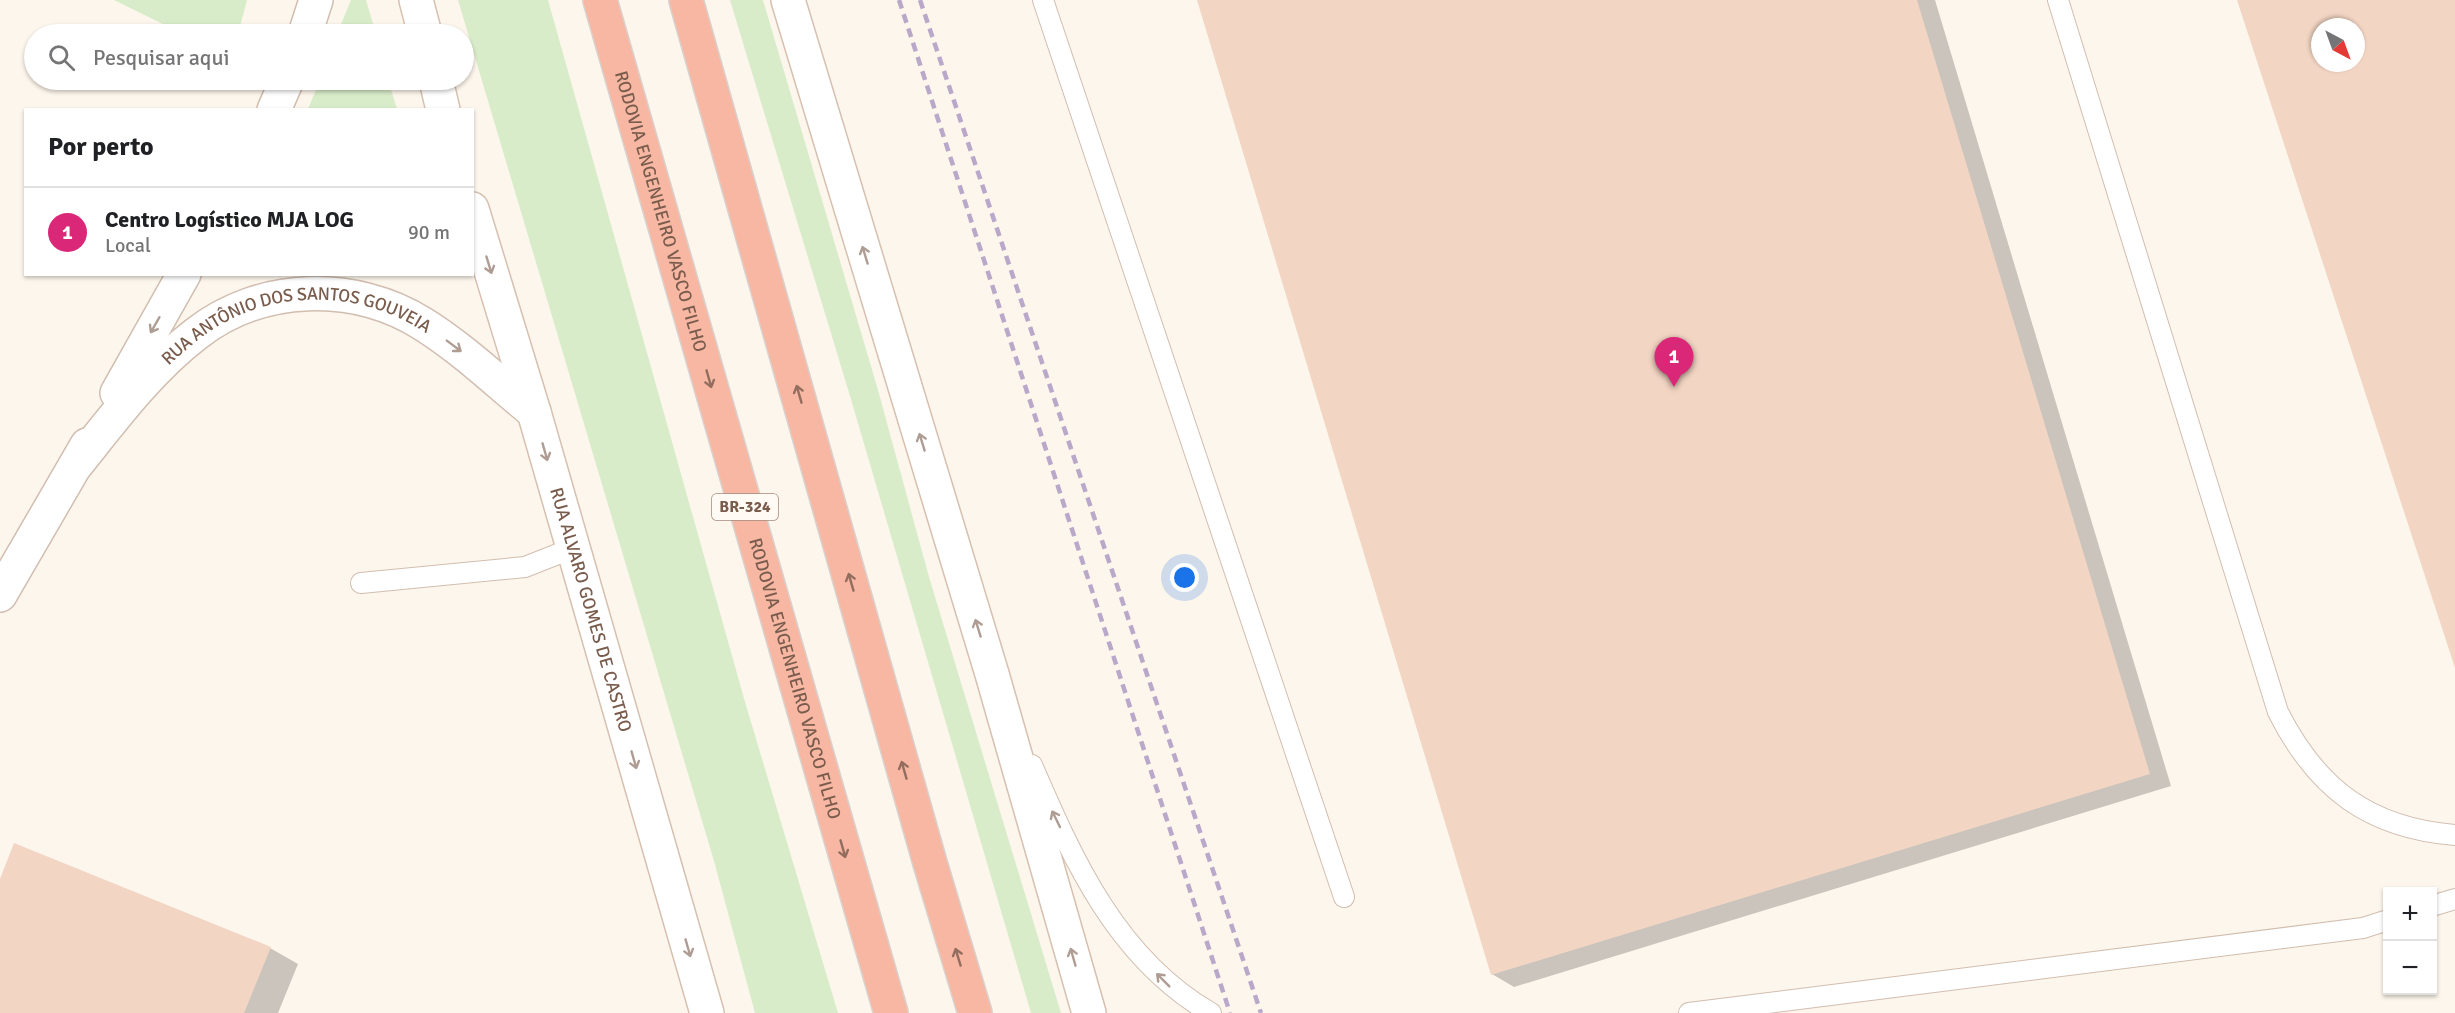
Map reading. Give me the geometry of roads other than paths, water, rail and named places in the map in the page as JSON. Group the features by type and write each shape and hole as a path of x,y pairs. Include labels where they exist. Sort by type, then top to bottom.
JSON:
{"highway":[{"name":"RODOVIA ENGENHEIRO VASCO FILHO","path":"600,0 891,1013"},
{"path":"686,0 930,863 975,1013"}],"main road":[{"path":"308,24 316,0"},
{"path":"416,0 422,24"},
{"path":"788,0 992,674 1089,1013"},
{"path":"275,108 283,90"},
{"path":"438,90 443,108"},
{"name":"RUA ALVARO GOMES DE CASTRO","path":"474,216 534,412 707,1013"},
{"name":"RUA ANTÔNIO DOS SANTOS GOUVEIA","path":"0,595 183,276"},
{"name":"RUA ANTÔNIO DOS SANTOS GOUVEIA","path":"76,465 151,374 197,333 231,314 267,300 305,292 343,294 387,306 405,315 453,345 534,412"}],"lane":[{"path":"1043,0 1344,897"},
{"path":"2058,0 2278,712 2293,741 2324,780 2353,804 2395,825 2424,833 2455,835"},
{"path":"361,583 525,567 573,548"},
{"path":"992,674 1059,827 1084,877 1113,924 1171,987 1211,1013"},
{"path":"2437,905 2455,899"},
{"path":"1689,1013 2363,928 2383,922"}],"railway":[{"path":"899,0 1230,1013"},
{"path":"920,0 1261,1013"}],"place":[{"name":"Centro Logístico MJA LOG","path":"1674,387"}]}
